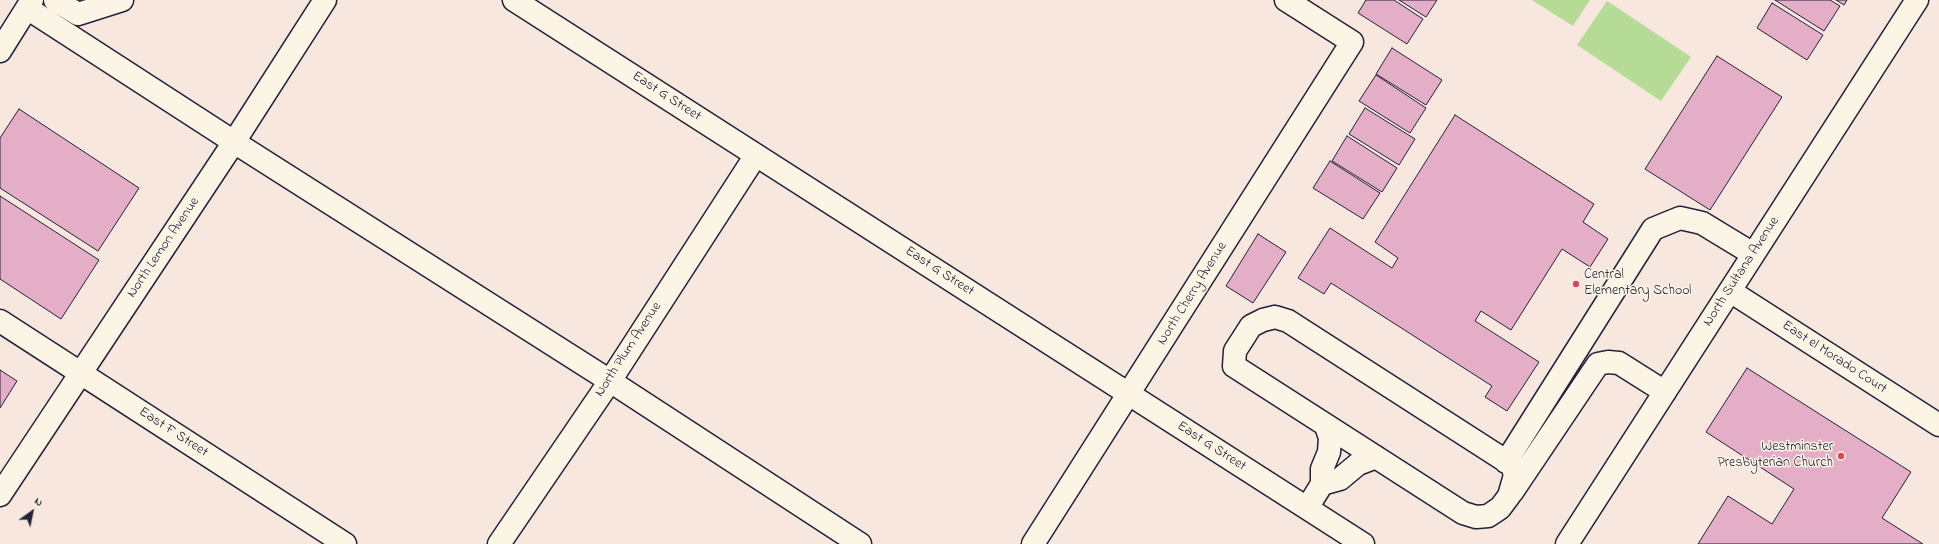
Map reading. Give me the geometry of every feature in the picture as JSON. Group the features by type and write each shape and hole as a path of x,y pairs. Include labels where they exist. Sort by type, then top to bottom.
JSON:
{"street":[{"path":"55,0 78,14 122,0"},
{"name":"North Lemon Avenue","path":"0,495 234,142 325,0"},
{"name":"East G Street","path":"514,0 1363,544"},
{"name":"North Cherry Avenue","path":"1033,544 1130,394 1352,42 1286,0"},
{"name":"North Sultana Avenue","path":"1567,544 1917,0"},
{"path":"2,44 30,4 234,142 610,381 860,544"},
{"name":"North Plum Avenue","path":"499,544 610,381 756,155"},
{"path":"1506,462 1654,229 1680,218 1702,223 1753,254"},
{"name":"East el Morado Court","path":"1730,291 1939,424"},
{"path":"1509,496 1515,475 1512,466 1288,321 1275,317 1262,320 1251,326 1235,351 1234,366 1463,513 1476,517 1488,516 1500,508 1509,496 1598,364 1608,362 1618,363"},
{"name":"East F Street","path":"0,321 345,544"},
{"path":"1584,340 1664,392"},
{"path":"1307,508 1322,484 1322,469 1329,452 1330,438 1326,426"},
{"path":"1322,484 1340,479 1358,464 1376,457"}],"green space":[{"path":"1532,0 1590,0 1573,26"},
{"path":"1607,1 1691,57 1661,101 1577,45"}],"building":[{"path":"1366,0 1394,0 1423,19 1407,44 1358,13"},
{"path":"1399,0 1437,0 1426,17"},
{"path":"1775,0 1830,0 1840,6 1824,31"},
{"path":"1836,0 1847,0 1844,5"},
{"path":"1772,3 1823,35 1807,60 1757,28"},
{"path":"1392,48 1442,80 1426,105 1376,74"},
{"path":"1717,56 1782,97 1710,210 1645,169"},
{"path":"1376,75 1426,108 1410,133 1359,101"},
{"path":"1365,108 1415,139 1399,165 1349,134"},
{"path":"19,109 139,188 98,251 0,188 0,138"},
{"path":"1455,115 1594,204 1583,222 1608,239 1590,267 1562,249 1511,330 1481,311 1475,321 1539,362 1507,411 1485,397 1492,386 1331,283 1324,294 1298,278 1330,228 1392,268 1398,258 1375,242"},
{"path":"1347,136 1397,168 1382,192 1332,161"},
{"path":"1330,161 1380,193 1363,219 1313,188"},
{"path":"0,196 99,260 61,319 0,279"},
{"path":"1258,234 1286,252 1253,303 1226,286"},
{"path":"1747,368 1911,472 1882,518 1923,544 1698,544 1728,496 1772,524 1794,489 1706,432"},
{"path":"0,370 17,381 0,408"}],"place":[{"name":"Central Elementary School","path":"1576,284"},
{"name":"Westminster Presbyterian Church","path":"1841,456"}]}
